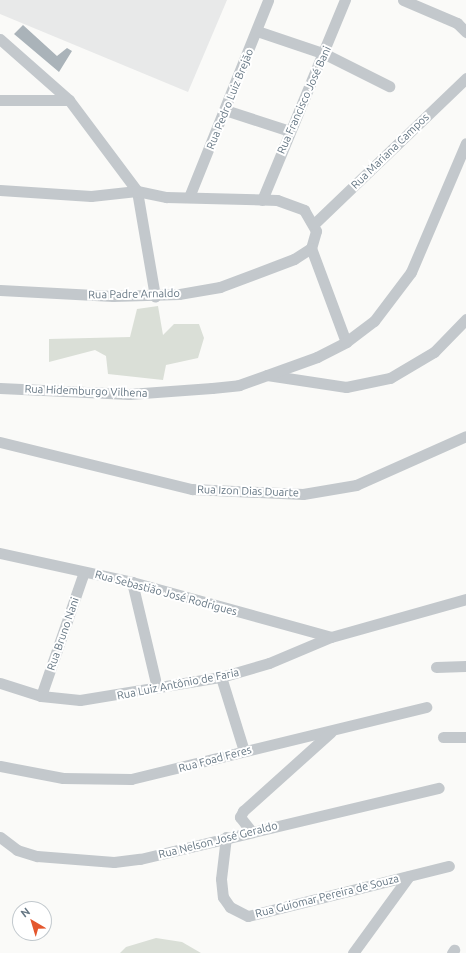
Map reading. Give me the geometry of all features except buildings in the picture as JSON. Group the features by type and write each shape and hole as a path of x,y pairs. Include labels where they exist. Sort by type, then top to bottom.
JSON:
{"street":[{"name":"Rua Pedro Luiz Brejão","path":"189,197 257,31 268,0"},
{"name":"Rua Francisco José Bani","path":"262,200 290,132 325,54 345,0"},
{"path":"403,0 457,23 466,32"},
{"path":"257,31 325,54 389,86"},
{"path":"0,39 69,100 137,191 155,296"},
{"name":"Rua Mariana Campos","path":"314,224 466,78"},
{"path":"0,100 69,100"},
{"path":"225,110 290,132"},
{"name":"Rua Hidemburgo Vilhena","path":"0,388 129,394 239,385 346,342 374,321 411,272 466,143"},
{"path":"0,190 91,196 137,191 166,197 262,200 294,204 304,210 314,224 315,240 311,248 346,342"},
{"name":"Rua Padre Arnaldo","path":"0,290 155,296 220,287 274,269 311,248"},
{"path":"267,375 346,387 390,378 434,352 466,319"},
{"name":"Rua Izon Dias Duarte","path":"0,442 192,489 303,494 356,486 466,436"},
{"name":"Rua Sebastião José Rodrigues","path":"0,554 132,582 331,637"},
{"name":"Rua Bruno Nani","path":"41,696 84,572"},
{"path":"132,582 157,688"},
{"name":"Rua Luiz Antônio de Faria","path":"0,683 41,696 97,700 221,677 269,663 331,637 466,599"},
{"path":"436,667 466,666"},
{"path":"221,677 244,751"},
{"name":"Rua Foad Feres","path":"0,766 63,778 104,781 163,773 244,751 332,731 426,707"},
{"path":"250,831 240,818 243,811 332,731"},
{"path":"443,737 466,737"},
{"name":"Rua Nelson José Geraldo","path":"0,837 16,850 37,856 114,862 140,860 250,831 439,788"},
{"name":"Rua Guiomar Pereira de Souza","path":"226,837 221,879 223,897 230,907 248,916 449,866"},
{"path":"353,953 409,876"}],"shaded area":[{"path":"0,0 227,0 188,92 0,14"},
{"path":"158,306 163,335 174,324 199,324 204,338 198,358 166,365 163,380 108,374 106,356 95,350 49,362 49,339 130,337 137,309"},
{"path":"156,938 182,942 201,953 120,953 126,947"}]}
